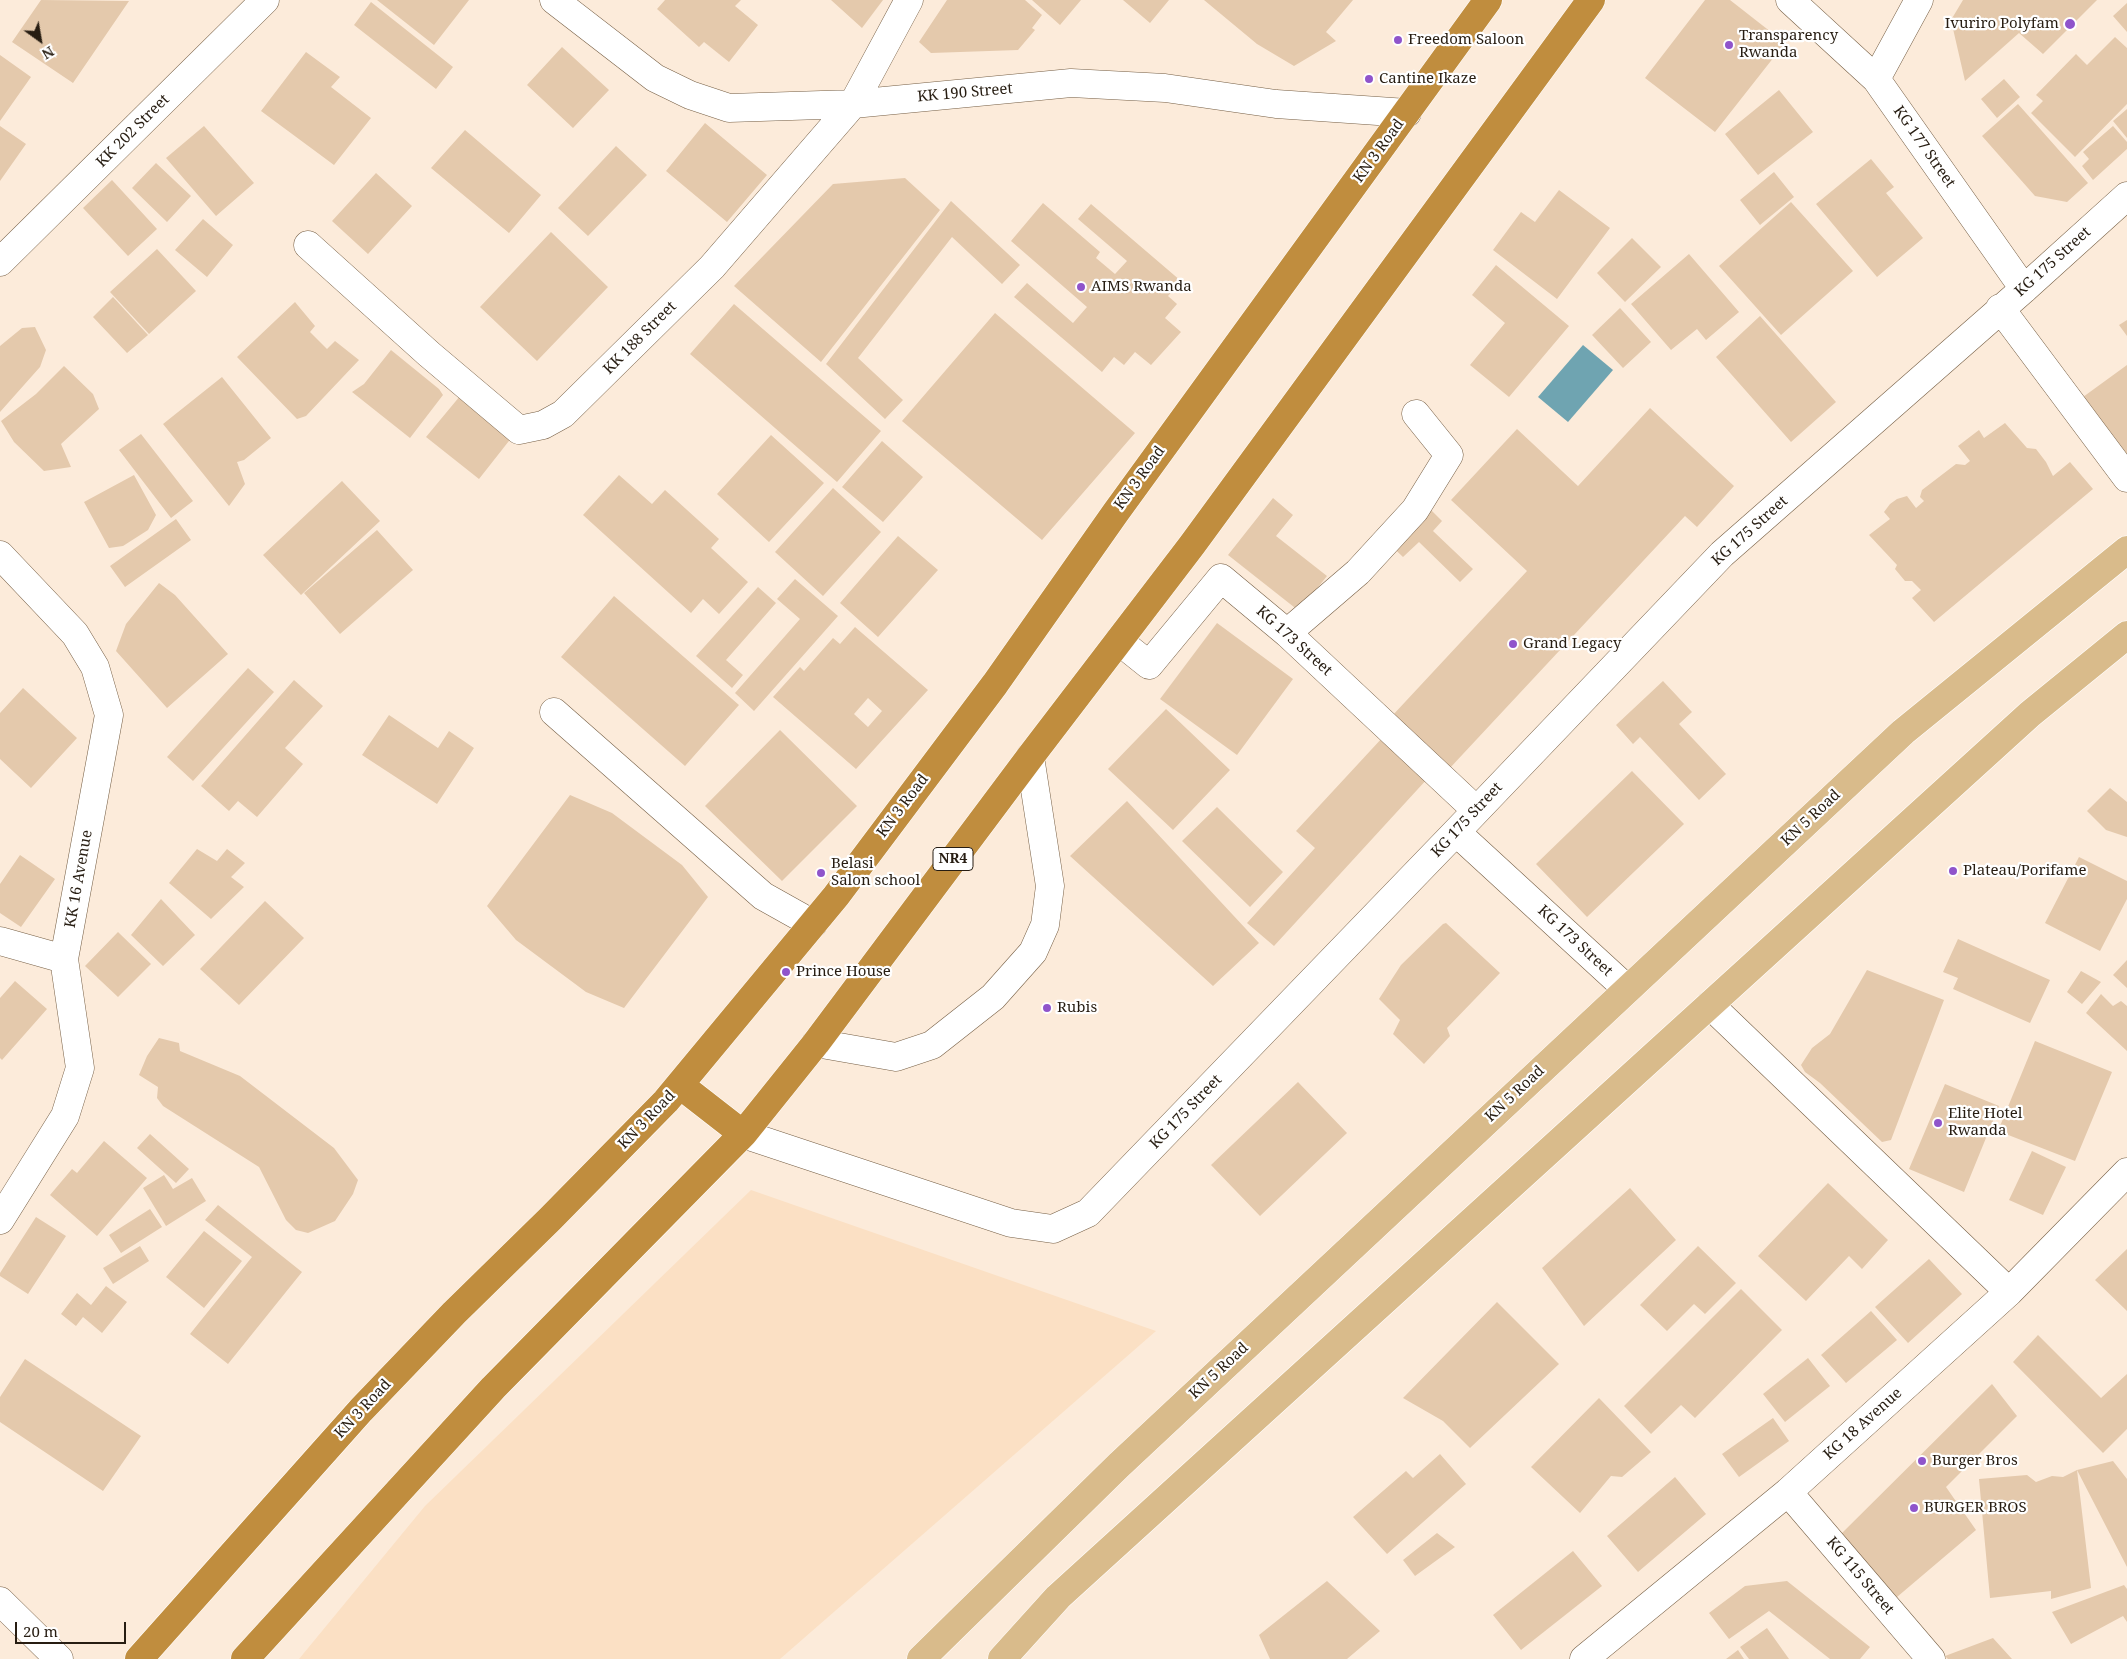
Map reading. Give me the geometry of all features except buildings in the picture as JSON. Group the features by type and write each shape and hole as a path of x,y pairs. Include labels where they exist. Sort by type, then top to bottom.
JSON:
{"highway":[{"name":"KN 3 Road","path":"139,1659 361,1410 454,1313 550,1219 680,1085 836,896 995,684 1116,512 1488,0"},
{"name":"NR4","path":"245,1659 493,1388 743,1134 816,1044 1030,757 1192,546 1591,0"},
{"path":"680,1085 743,1134"}],"main road":[{"name":"KN 5 Road","path":"921,1659 1119,1465 1903,732 2127,550"},
{"path":"1002,1659 1058,1597 2030,714 2127,635"}],"street":[{"name":"KK 202 Street","path":"0,262 265,0"},
{"name":"KK 190 Street","path":"554,0 655,78 690,95 729,108 852,104 1071,83 1164,88 1276,104 1407,113"},
{"name":"KK 188 Street","path":"308,245 429,354 519,430 543,425 563,414 712,267 852,104 910,0"},
{"name":"KG 177 Street","path":"1790,0 1876,79 2024,289"},
{"path":"1876,79 1919,0"},
{"name":"KG 175 Street","path":"743,1134 1012,1224 1053,1229 1088,1213 1722,554 2127,196"},
{"path":"2000,308 2127,478"},
{"path":"1287,633 1358,572 1415,510 1449,455 1416,414"},
{"name":"KK 16 Avenue","path":"0,555 75,634 95,667 109,715 64,960 80,1068 65,1116 0,1220"},
{"name":"KG 173 Street","path":"1119,641 1149,665 1221,578 1287,633 1476,810"},
{"path":"554,712 763,896 812,924"},
{"path":"816,1044 896,1057 932,1045 993,997 1033,952 1046,925 1050,886 1030,757"},
{"name":"KG 173 Street","path":"1456,832 1627,989"},
{"path":"0,941 64,960"},
{"path":"1710,1005 2009,1292"},
{"name":"KG 18 Avenue","path":"1584,1659 1788,1492 2009,1292 2127,1172"},
{"name":"KG 115 Street","path":"1788,1492 1931,1659"},
{"path":"0,1601 59,1659"}],"shaded area":[{"path":"751,1190 1156,1331 780,1659 299,1659 425,1506"}],"water":[{"path":"1583,345 1613,370 1568,422 1538,397"}],"place":[{"name":"Ivuriro Polyfam","path":"2070,24"},
{"name":"Freedom Saloon","path":"1398,40"},
{"name":"Transparency Rwanda","path":"1729,45"},
{"name":"Cantine Ikaze","path":"1369,79"},
{"name":"AIMS Rwanda","path":"1081,287"},
{"name":"Grand Legacy","path":"1513,644"},
{"name":"Plateau/Porifame","path":"1953,871"},
{"name":"Belasi Salon school","path":"821,873"},
{"name":"Prince House","path":"786,972"},
{"name":"Rubis","path":"1047,1008"},
{"name":"Elite Hotel Rwanda","path":"1938,1123"},
{"name":"Burger Bros","path":"1922,1461"},
{"name":"BURGER BROS","path":"1914,1508"}]}
